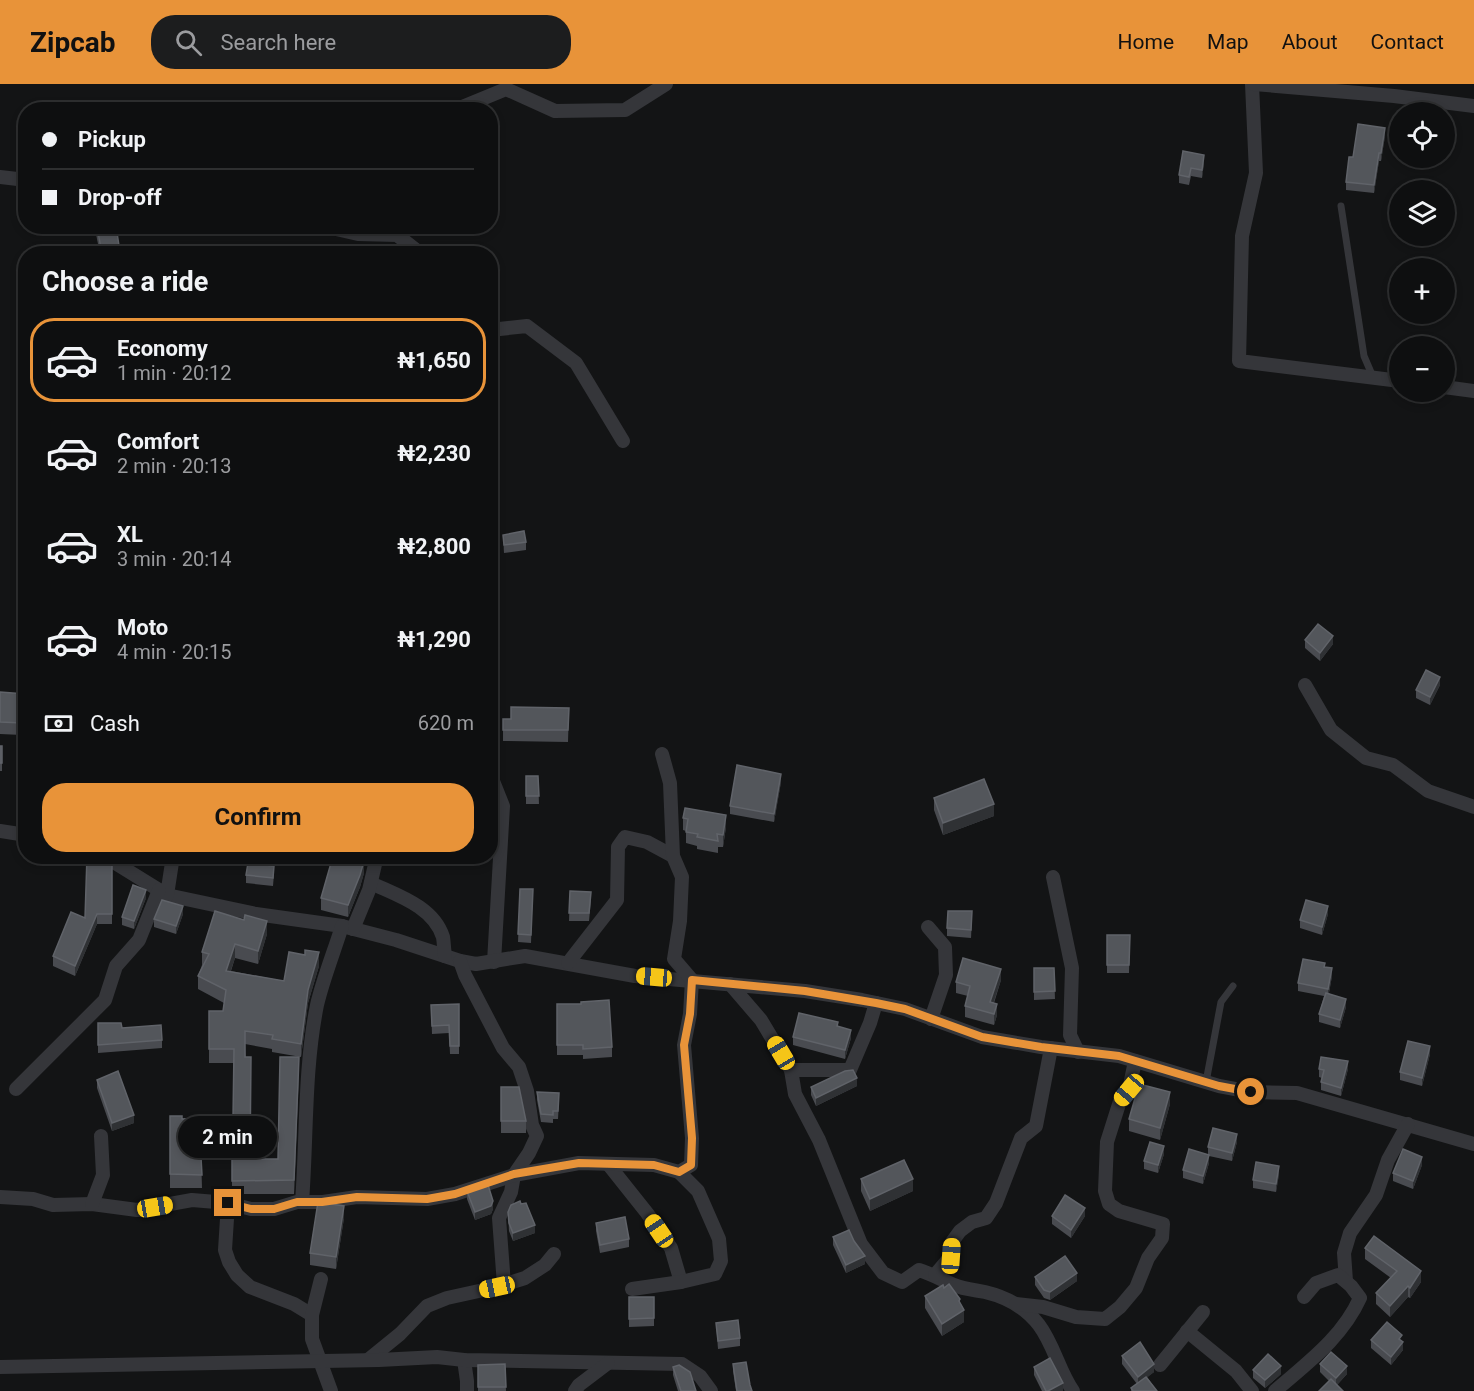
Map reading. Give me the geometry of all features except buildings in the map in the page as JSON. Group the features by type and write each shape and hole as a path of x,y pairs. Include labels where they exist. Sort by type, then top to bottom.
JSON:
{"street":[{"path":"474,102 506,89 555,111 625,110 666,84"},
{"path":"1389,380 1239,361 1242,236 1256,173 1253,84 1395,90 1474,106"},
{"path":"0,177 18,179"},
{"path":"390,234 397,235 411,246"},
{"path":"498,329 527,327 576,363 623,441"},
{"path":"1455,388 1474,391"},
{"path":"1305,685 1331,730 1366,758 1393,765 1428,791 1474,807"},
{"path":"662,754 670,783 673,856 682,876 680,921 674,959 692,980 690,1014 684,1045 692,1138 691,1165 679,1172"},
{"path":"494,962 503,806 498,794"},
{"path":"0,831 18,834"},
{"path":"568,963 617,900 618,847 625,837 648,842 673,856"},
{"path":"117,864 163,892 256,914 347,928 460,961 476,964 525,957 635,976 805,991 876,1003 905,1009 982,1037 1119,1056 1206,1082 1251,1092 1297,1093 1474,1144"},
{"path":"16,1089 105,1000 116,966 139,940 163,892 171,864"},
{"path":"302,1202 306,1159 306,1102 317,1004 347,928 371,883 375,864"},
{"path":"1053,877 1072,968 1070,1035 1078,1052"},
{"path":"371,883 414,904 431,917 442,936 445,956"},
{"path":"928,927 945,947 946,975 931,1019"},
{"path":"460,961 503,1048 519,1067 527,1091 532,1125 537,1136 529,1153 514,1174 511,1192 499,1218 504,1285"},
{"path":"730,984 761,1020 791,1070 795,1094 819,1140 861,1244 883,1273 902,1282 920,1270 955,1285 989,1293 1016,1304 1043,1307 1076,1317 1105,1319 1120,1307 1136,1288 1148,1258 1162,1238 1163,1224 1119,1211 1109,1204 1105,1191 1107,1142 1120,1101 1129,1090 1134,1061"},
{"path":"791,1070 850,1070 876,1003"},
{"path":"935,1275 951,1256 952,1242 960,1231 972,1222 986,1218 996,1203 1021,1138 1036,1126 1051,1048"},
{"path":"1346,1281 1344,1253 1350,1233 1376,1195 1388,1160 1408,1124"},
{"path":"92,1204 103,1174 101,1136"},
{"path":"0,1197 33,1199 53,1205 92,1204 137,1210 192,1200 228,1203 251,1209 274,1209 302,1202 322,1202 357,1197 427,1199 455,1194 514,1174 579,1163 654,1165 679,1172 698,1191 719,1239 722,1261 715,1274 681,1282 632,1289"},
{"path":"608,1164 647,1213 671,1248 681,1282"},
{"path":"228,1203 225,1250 237,1275 250,1287 294,1304 312,1315"},
{"path":"368,1360 400,1334 427,1306 447,1298 525,1278 545,1265 554,1254"},
{"path":"1275,1391 1338,1334 1354,1313 1360,1298 1338,1275 1316,1283 1304,1297"},
{"path":"321,1279 312,1315 312,1339 331,1391"},
{"path":"1016,1304 1040,1325 1064,1378 1073,1391"},
{"path":"1160,1365 1203,1312"},
{"path":"1187,1330 1236,1371 1252,1391"},
{"path":"0,1367 437,1357 464,1360 682,1365 699,1376 711,1391"},
{"path":"464,1360 467,1391"},
{"path":"575,1391 579,1384 609,1363"}],"lane":[{"path":"1341,206 1364,356 1373,378"},
{"path":"1206,1082 1221,1002 1233,986"}],"route":[{"path":"228,1203 251,1209 274,1209 297,1202 322,1202 357,1197 427,1199 479,1188 514,1174 579,1163 654,1165 679,1172 691,1165 692,1138 684,1045 690,1014 692,980 805,991 876,1003 905,1009 982,1037 1041,1047 1119,1056 1219,1086 1251,1092"}]}
